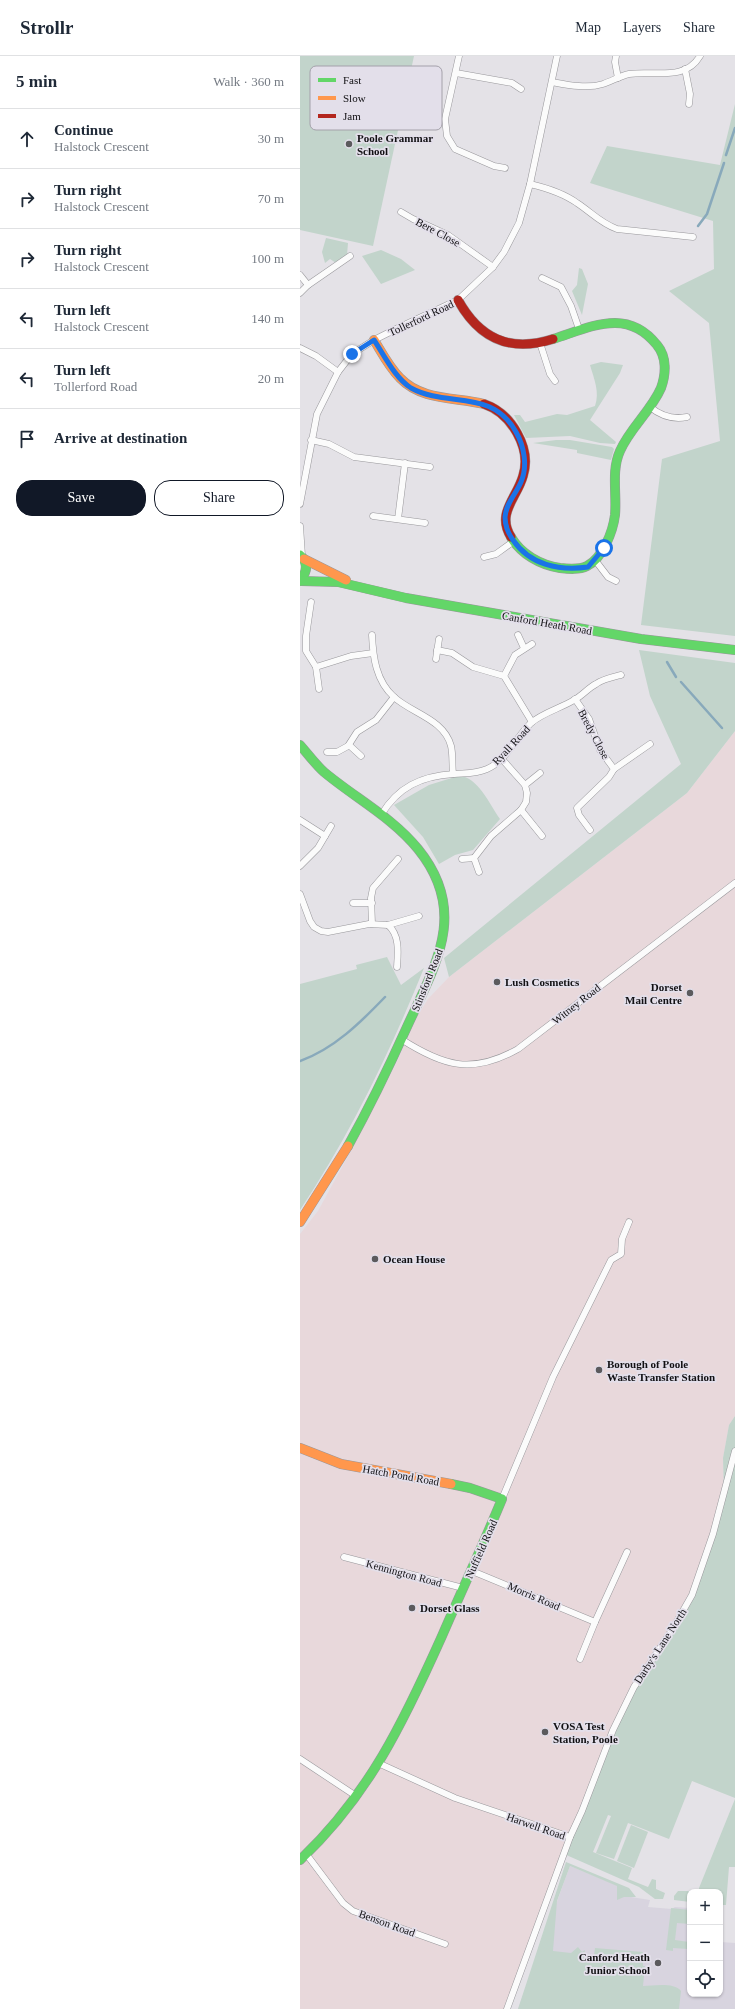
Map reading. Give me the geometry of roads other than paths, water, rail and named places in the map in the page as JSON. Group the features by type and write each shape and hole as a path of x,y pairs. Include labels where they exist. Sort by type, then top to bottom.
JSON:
{"street":[{"path":"459,56 445,119 445,130 449,141 455,149 464,154 494,166 505,168"},
{"name":"Tollerford Road","path":"300,504 311,440 321,404 338,372 352,354 400,326 458,300 493,267 504,252 519,223 530,184 557,56"},
{"path":"616,56 614,62 618,78"},
{"path":"552,82 587,86 604,84 631,74 671,74 692,66 700,56"},
{"path":"685,69 690,94 690,104"},
{"path":"456,73 512,83 521,89"},
{"path":"530,184 558,192 578,203 605,225 693,237"},
{"name":"Bere Close","path":"401,212 448,235 493,267"},
{"path":"300,293 308,285 350,256"},
{"path":"329,262 333,268"},
{"path":"300,275 308,285"},
{"path":"542,278 561,287 579,329"},
{"path":"374,340 399,376 411,388 424,393 490,407 506,417 511,423 520,442 524,458 521,482 507,506 505,516 508,531 524,554 541,563 555,567 572,569 588,567 604,548 614,518 614,475 621,448 627,435 650,407 663,385 665,370 664,357 654,339 634,326 622,323 607,323 579,329 531,345 501,341 482,333 473,324 458,300"},
{"path":"540,343 550,374 555,381"},
{"path":"300,348 316,356 338,372"},
{"path":"650,407 660,414 677,419 687,417"},
{"path":"311,440 329,444 354,456 430,467"},
{"path":"398,519 405,463"},
{"path":"373,516 425,523"},
{"path":"300,526 302,557 306,573 300,581"},
{"path":"484,557 496,554 514,541"},
{"name":"Canford Heath Road","path":"302,557 360,586"},
{"path":"595,560 608,577 616,581"},
{"name":"Canford Heath Road","path":"300,581 330,581 360,586 406,598 641,639 735,650"},
{"path":"311,602 306,636 306,651 316,667 319,689"},
{"path":"372,635 372,653 379,675 394,697 435,723 446,734 451,746 453,774"},
{"path":"518,635 524,648"},
{"path":"436,659 439,639"},
{"path":"504,676 516,655 524,648 532,644"},
{"path":"437,650 452,654 473,667 504,676 532,722"},
{"path":"316,667 351,656 372,653"},
{"name":"Ryall Road","path":"381,815 388,803 408,785 419,780 453,774 477,773 489,768 502,758 532,722 575,699 597,683 622,675"},
{"path":"327,752 336,752 349,745 357,732 376,720 394,697"},
{"name":"Bredy Close","path":"575,699 589,720 600,750 614,769"},
{"name":"Bredy Close","path":"590,830 578,815 577,808 614,769 650,744"},
{"name":"Stinsford Road","path":"300,745 324,772 401,830 417,847 429,864 442,901 443,924 440,949 428,981 401,1039 353,1136 316,1200 300,1222"},
{"path":"349,745 361,756"},
{"path":"462,859 474,858 491,836 521,810 526,802 527,793 525,785 502,758"},
{"path":"525,785 540,773"},
{"path":"521,810 542,836"},
{"path":"300,820 325,836"},
{"path":"300,866 307,861 331,826"},
{"path":"474,858 479,872"},
{"path":"372,924 373,888 398,859"},
{"name":"Witney Road","path":"401,1039 431,1056 456,1064 474,1065 489,1063 504,1057 518,1049 735,883"},
{"path":"300,894 310,921 314,927 321,931 328,932 372,924 388,925 419,916"},
{"path":"353,903 372,903"},
{"path":"388,925 394,931 396,938 397,967"},
{"name":"Nuffield Road","path":"303,1858 323,1838 356,1796 378,1763 418,1688 472,1571 553,1377 611,1260 621,1254 622,1238 629,1222"},
{"name":"Hatch Pond Road","path":"300,1448 341,1464 470,1488 502,1498"},
{"name":"Darby's Lane North","path":"570,1837 582,1811 613,1730 634,1687 672,1630 692,1595 713,1534 735,1451"},
{"path":"580,1659 627,1552"},
{"name":"Kennington Road","path":"344,1557 463,1588"},
{"name":"Morris Road","path":"472,1571 595,1622"},
{"path":"300,1759 356,1796"},
{"name":"Harwell Road","path":"378,1763 462,1801 570,1837 507,2009"},
{"name":"Benson Road","path":"303,1858 343,1903 353,1911 445,1944"}],"waterway":[{"path":"726,155 735,128"},
{"path":"698,226 707,214 724,163"},
{"path":"667,662 676,677"},
{"path":"681,682 722,728"},
{"path":"300,1061 336,1042 357,1025 385,997"}],"place":[{"name":"Poole Grammar School","path":"349,144"},
{"name":"Lush Cosmetics","path":"497,982"},
{"name":"Dorset Mail Centre","path":"690,993"},
{"name":"Ocean House","path":"375,1259"},
{"name":"Borough of Poole Waste Transfer Station","path":"599,1370"},
{"name":"Dorset Glass","path":"412,1608"},
{"name":"VOSA Test Station, Poole","path":"545,1732"},
{"name":"Canford Heath Junior School","path":"658,1963"}]}
